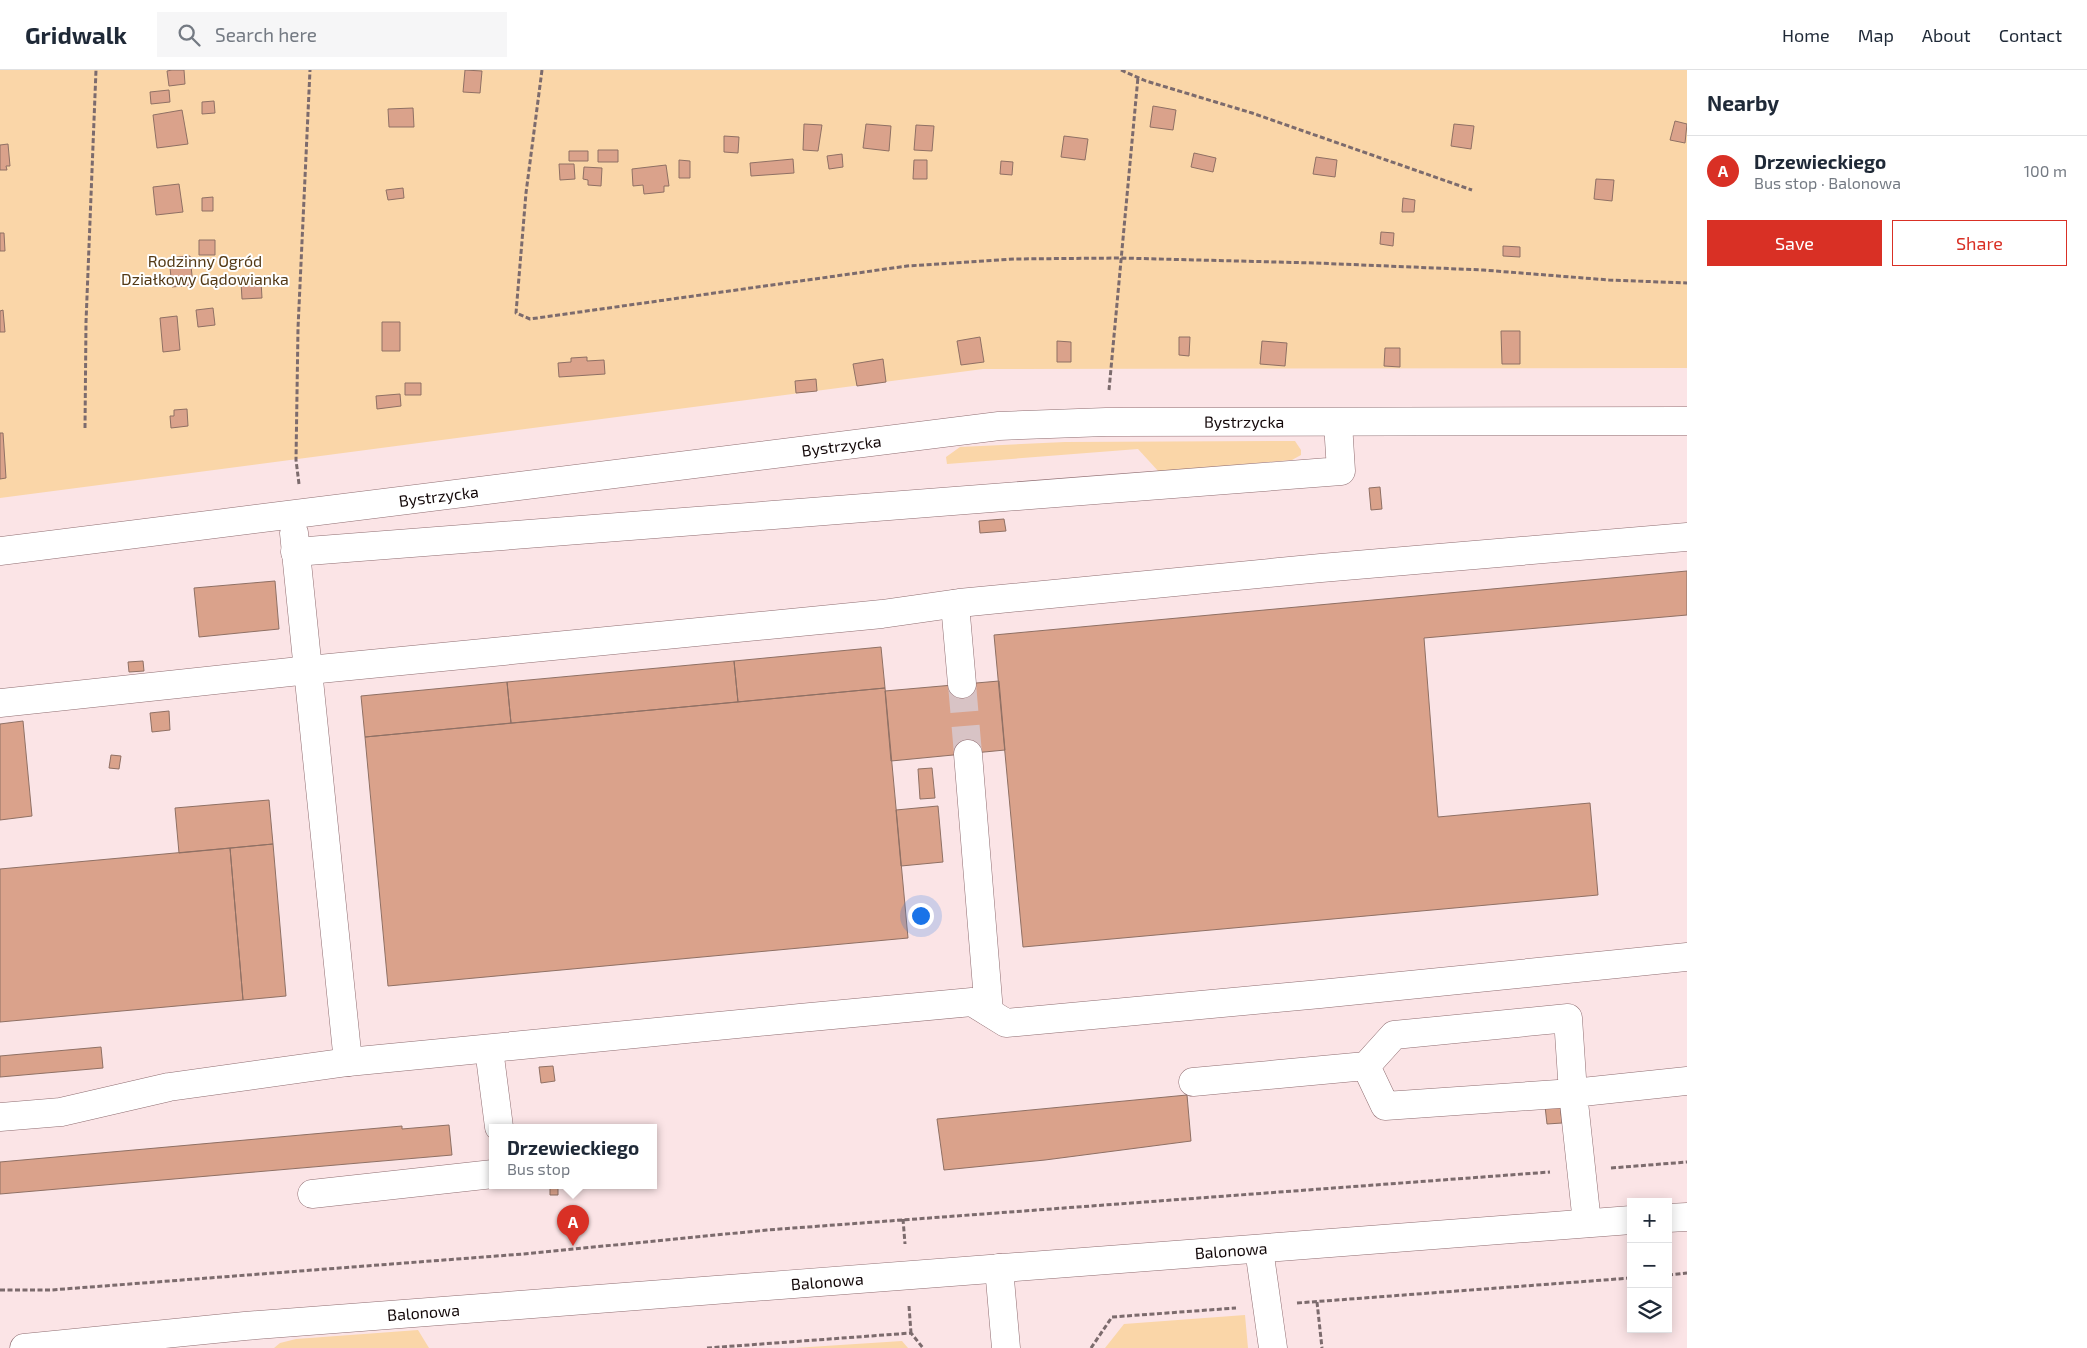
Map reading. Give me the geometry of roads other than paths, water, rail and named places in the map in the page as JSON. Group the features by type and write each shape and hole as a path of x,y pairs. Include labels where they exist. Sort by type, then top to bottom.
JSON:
{"street":[{"name":"Bystrzycka","path":"0,551 999,426 1106,422 1687,421"},
{"path":"296,552 1340,471 1338,422"},
{"path":"291,514 309,670 348,1062"},
{"path":"0,703 309,670 882,614 955,604 1312,569 1687,537"},
{"path":"955,604 962,684"},
{"path":"968,754 989,1012"},
{"path":"0,1118 61,1112 170,1087 348,1062 972,1002 1006,1023 1320,994 1687,956"},
{"path":"1193,1082 1366,1066 1394,1035 1568,1018 1580,1169 1587,1223"},
{"path":"489,1049 499,1124"},
{"path":"1366,1066 1385,1106 1573,1093 1687,1081"},
{"path":"312,1194 489,1174"},
{"path":"1672,1218 1687,1217"},
{"name":"Balonowa","path":"24,1348 245,1337 998,1268 1627,1220"},
{"path":"1259,1249 1273,1348"},
{"path":"998,1268 1006,1348"}],"tunnel":[{"path":"962,684 968,754"}],"place":[{"name":"Drzewieckiego","path":"573,1246"}],"park label":[{"name":"Rodzinny Ogród Działkowy Gądowianka","path":"205,270"}]}
